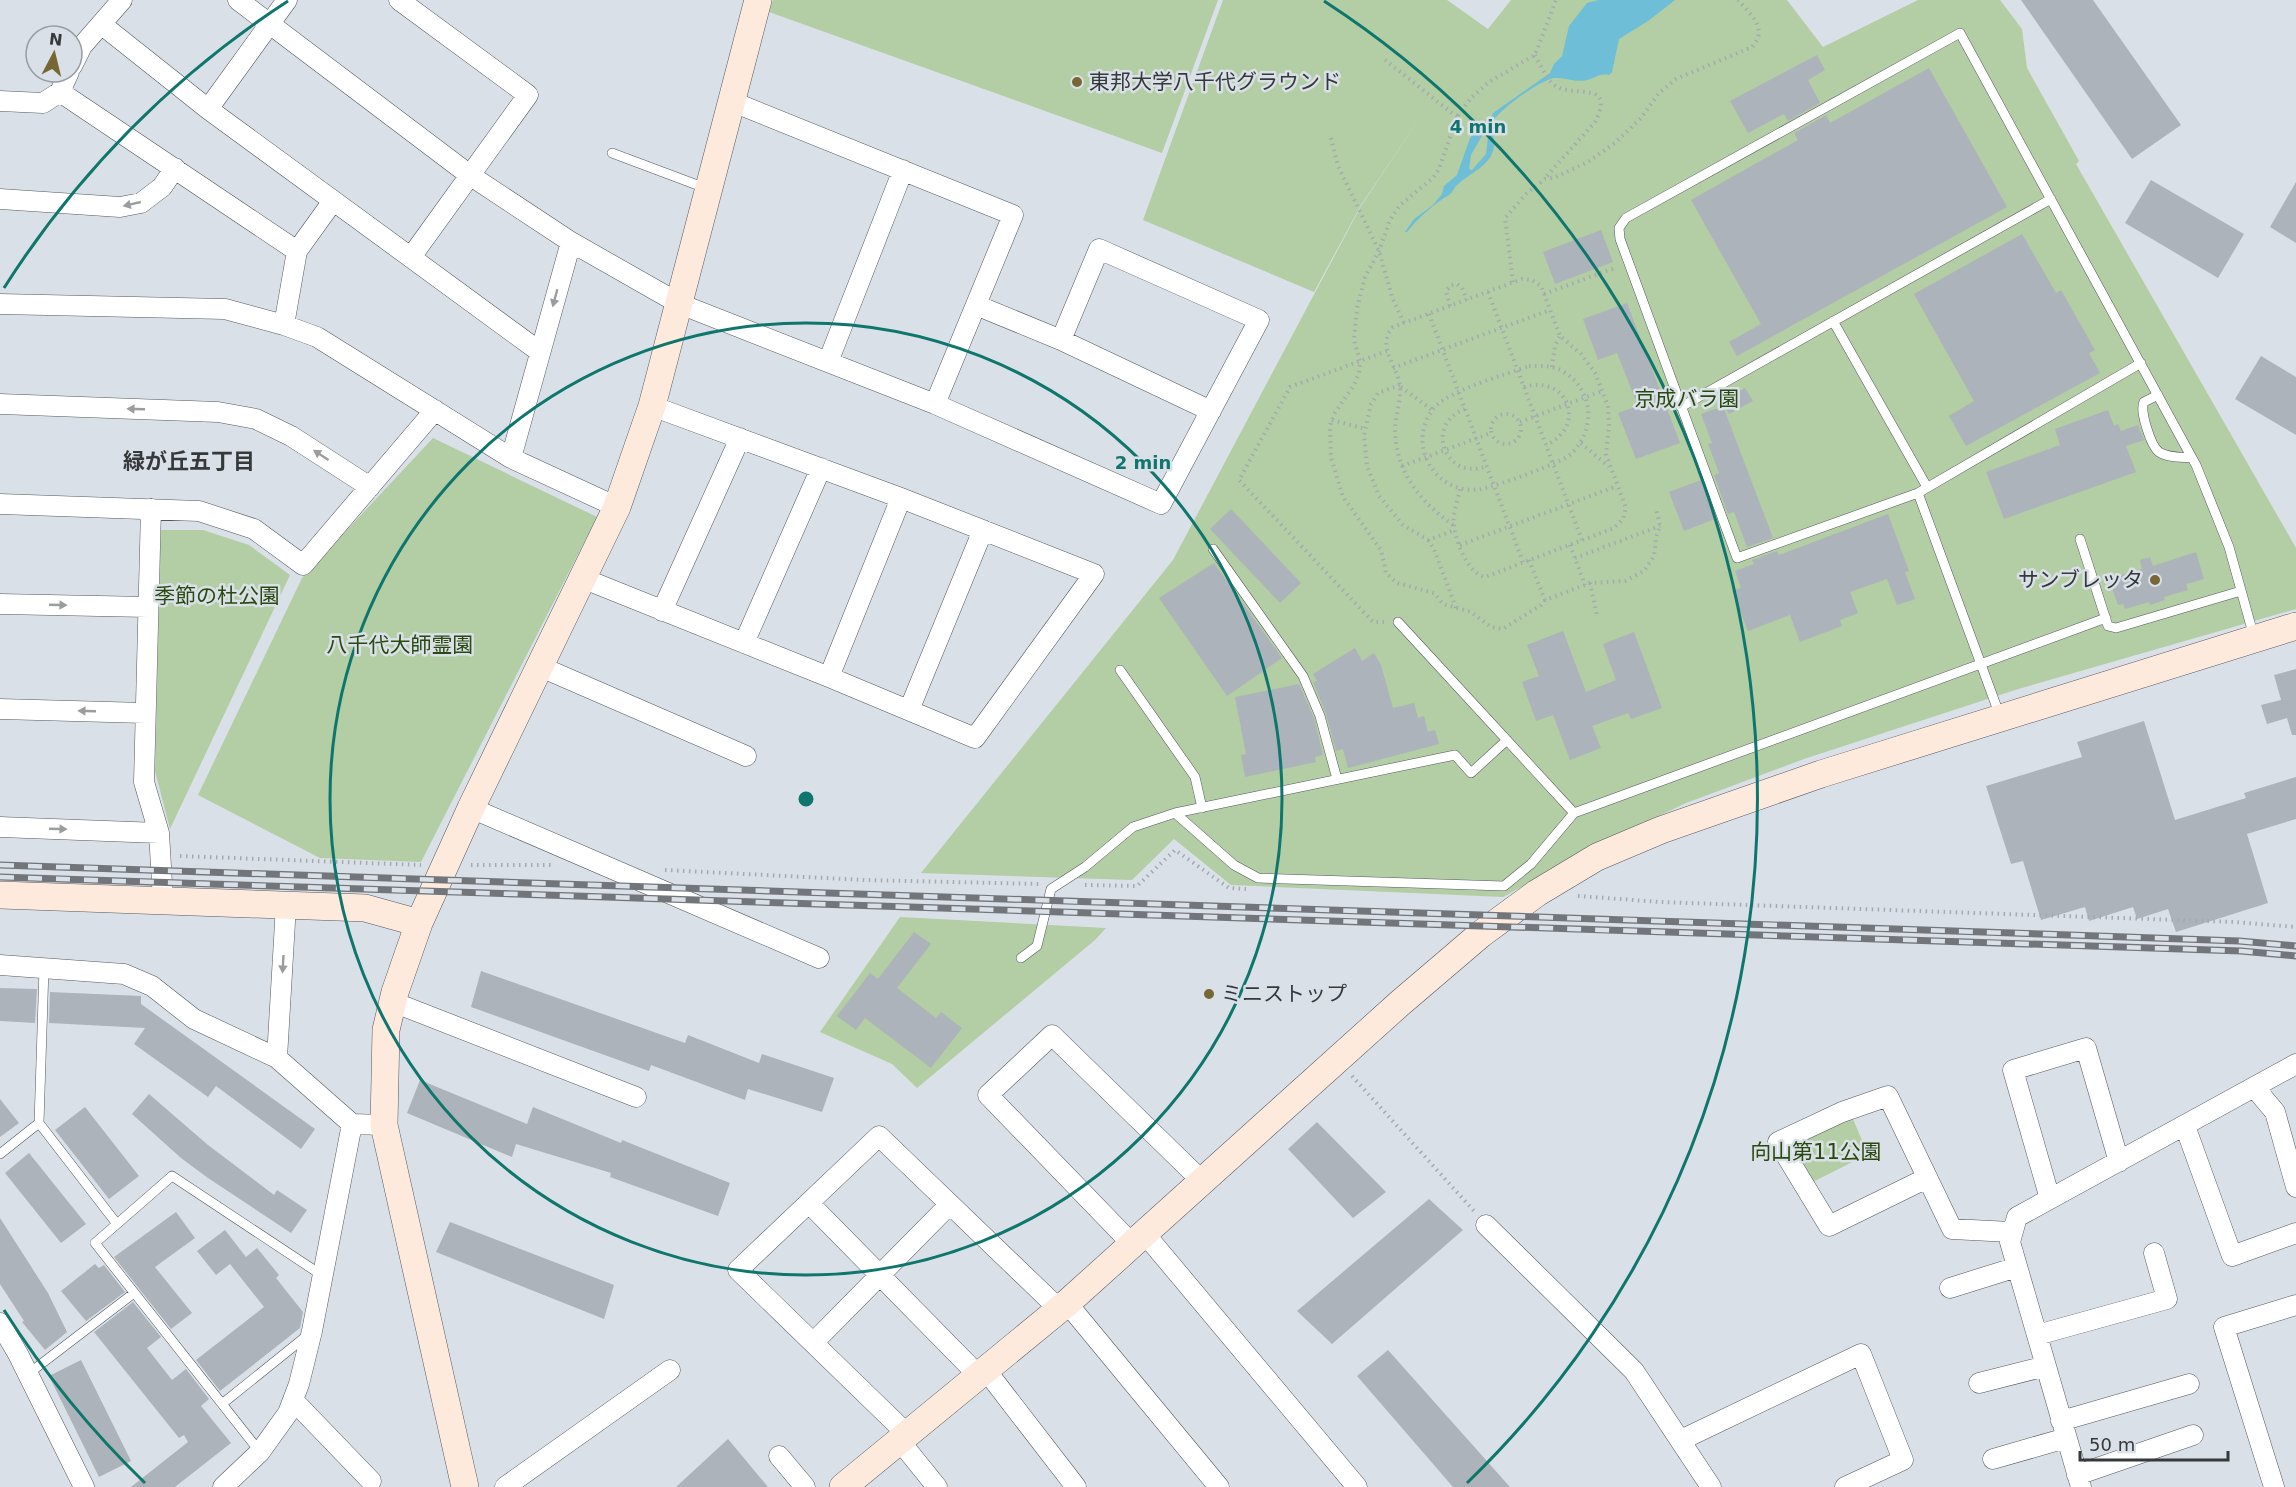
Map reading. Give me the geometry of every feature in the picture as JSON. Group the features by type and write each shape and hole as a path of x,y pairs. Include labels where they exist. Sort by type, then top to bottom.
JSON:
{"street":[{"path":"84,44 122,0"},
{"path":"238,0 269,26 471,176 571,242 680,304 935,404 1161,504 1259,320 1099,249 1061,340"},
{"path":"208,109 287,0"},
{"path":"399,0 528,95 411,257"},
{"path":"465,1487 384,1125 387,1030 393,1002 419,923 471,808 617,507 652,406 758,0"},
{"path":"101,24 208,109 540,352"},
{"path":"0,100 43,103 60,92 64,84"},
{"path":"60,92 297,251"},
{"path":"733,102 1013,215 935,404"},
{"path":"0,199 120,207 141,203 162,187 175,168"},
{"path":"828,362 903,170"},
{"path":"284,325 297,251 333,201"},
{"path":"511,458 571,242"},
{"path":"0,304 225,309 284,325 317,337 511,458 617,507"},
{"path":"976,305 1061,340 1211,411"},
{"path":"0,404 218,412 256,419 291,436 370,487"},
{"path":"582,578 975,738 1094,574 901,498 652,406"},
{"path":"0,504 199,511 254,529 303,565 435,410"},
{"path":"662,610 740,438"},
{"path":"744,643 821,468"},
{"path":"829,677 901,498"},
{"path":"151,509 144,782 159,833 163,900"},
{"path":"909,710 983,530"},
{"path":"0,604 148,608"},
{"path":"843,1487 1063,1306 1399,1004 1481,934 1537,893 1597,856 1661,830 1821,774 2296,626"},
{"path":"541,667 746,756"},
{"path":"0,709 145,713"},
{"path":"471,808 819,958"},
{"path":"0,827 159,833"},
{"path":"0,895 365,908 419,923"},
{"path":"277,1058 286,905"},
{"path":"0,965 124,974 138,979 152,986 194,1019 277,1058 352,1124 384,1125"},
{"path":"393,1002 636,1097"},
{"path":"1203,1182 1052,1035 988,1095 1139,1239 1357,1487"},
{"path":"2050,1198 2013,1070 2086,1048 2118,1162"},
{"path":"2193,1436 2079,1481 2010,1242 2012,1232 2017,1217 2296,1064"},
{"path":"2254,1087 2275,1112 2296,1187"},
{"path":"1927,1178 1829,1226 1778,1142 1842,1112 1888,1096 1952,1229 2012,1232"},
{"path":"224,1487 260,1452 288,1413 293,1400 312,1331 352,1124"},
{"path":"2185,1126 2232,1256 2296,1233"},
{"path":"937,1487 903,1437 813,1343 738,1270 879,1137 1063,1306 1219,1487"},
{"path":"809,1203 982,1372 1076,1487"},
{"path":"813,1343 950,1204"},
{"path":"1486,1225 1634,1371 1681,1440 1704,1484"},
{"path":"2037,1335 2167,1299 2154,1253"},
{"path":"1950,1288 2017,1267"},
{"path":"2274,1487 2224,1327 2296,1305"},
{"path":"0,1323 84,1487"},
{"path":"1681,1440 1860,1354 1903,1460 1845,1487"},
{"path":"1979,1383 2046,1366"},
{"path":"505,1487 670,1370"},
{"path":"1993,1459 2189,1384"},
{"path":"293,1400 371,1481"},
{"path":"779,1456 805,1487"}],"lane":[{"path":"2141,363 1918,493 1737,558 1628,263 1619,228 1626,218 1960,33 2141,363 2192,459 2229,547 2254,639"},
{"path":"612,153 710,189"},
{"path":"1682,407 2051,199"},
{"path":"1833,321 1927,487"},
{"path":"2158,395 2144,402 2141,410 2155,448 2167,456 2192,459"},
{"path":"1918,493 2000,718"},
{"path":"2080,539 2109,626 2116,628 2241,591"},
{"path":"1213,549 1303,676 1320,716 1337,779"},
{"path":"1175,813 1234,865 1258,878 1504,886 1531,864 1574,813 2106,618"},
{"path":"1398,622 1574,813"},
{"path":"1120,670 1195,777 1202,808"},
{"path":"1021,958 1037,946 1051,890 1085,867 1133,827 1175,813 1455,755 1471,773 1507,741"},
{"path":"44,968 39,1123 117,1224"},
{"path":"0,1154 39,1123"},
{"path":"260,1452 94,1243 172,1176 323,1276"},
{"path":"28,1374 134,1293"},
{"path":"222,1404 312,1331"}],"path":[{"path":"1556,0 1535,54 1489,82 1471,98 1457,117 1433,178 1400,205 1390,220 1379,251 1365,276 1357,308 1354,340 1360,361 1359,373 1354,385 1334,414 1329,442 1331,457 1343,497 1381,550 1386,573 1397,583 1434,593 1443,604 1471,612 1491,627 1503,629 1541,605 1545,600 1587,584 1625,581 1644,571 1654,556 1660,526 1656,508"},
{"path":"1545,179 1556,177 1588,162 1616,142 1641,118 1659,93 1676,79 1752,47 1757,42 1759,27 1738,0"},
{"path":"1513,282 1505,218 1526,194 1545,179 1595,122 1601,105 1598,95 1558,88 1552,84 1535,54"},
{"path":"1385,60 1457,117"},
{"path":"1331,138 1342,175 1379,251 1392,297 1404,323"},
{"path":"1545,294 1628,263"},
{"path":"1522,279 1532,280 1541,285 1560,336 1581,354 1595,373 1608,406 1609,426 1606,454 1626,508 1623,519 1614,528 1485,577 1479,575 1468,565 1453,525 1432,510 1409,483 1402,466 1395,429 1400,386 1386,342 1390,330 1404,323 1513,282 1522,279"},
{"path":"1450,306 1446,291 1451,285 1457,284 1462,288 1467,300"},
{"path":"1488,292 1582,540"},
{"path":"1394,368 1550,310"},
{"path":"1429,314 1524,562"},
{"path":"1552,367 1555,346 1560,336"},
{"path":"1387,351 1290,387 1239,480 1373,622 1398,622"},
{"path":"1529,366 1552,367 1563,371 1576,382 1586,397 1589,414 1587,430 1581,443 1569,456 1494,485 1471,490 1461,489 1441,480 1430,468 1422,437 1426,421 1432,410 1447,397 1518,370 1529,366"},
{"path":"1524,387 1544,384 1562,394 1568,404 1570,414 1568,424 1556,440 1546,445"},
{"path":"1400,386 1432,410"},
{"path":"1400,386 1378,393 1371,404 1366,429 1367,466 1379,496 1403,525 1428,540 1434,549 1456,609"},
{"path":"1520,422 1602,391"},
{"path":"1465,409 1451,417 1445,424 1443,434 1445,450 1451,460 1470,470 1487,466"},
{"path":"1503,414 1513,415 1520,422 1521,433 1512,444 1502,444 1491,433 1492,423 1503,414"},
{"path":"1332,420 1366,429"},
{"path":"1402,466 1491,433"},
{"path":"1581,443 1610,467"},
{"path":"1460,545 1617,486"},
{"path":"1453,525 1461,489"},
{"path":"1575,558 1660,526"},
{"path":"1428,540 1455,530"},
{"path":"1570,545 1587,584 1597,616"},
{"path":"1530,560 1545,600"},
{"path":"1078,884 1137,886 1175,850 1228,888 1252,889"},
{"path":"171,855 424,865"},
{"path":"470,865 561,865"},
{"path":"655,869 865,880 1043,884"},
{"path":"1537,893 1660,902 2223,921 2296,927"},
{"path":"1338,1060 1486,1225"}],"green space":[{"name":"東邦大学八千代グラウンド","path":"773,0 1218,0 1162,153 769,12"},
{"name":"京成バラ園","path":"1223,0 1447,0 1488,29 1511,0 1787,0 1823,47 1918,0 2000,0 2022,29 2027,68 2079,161 2076,164 2296,548 2296,609 2015,690 1804,759 1686,803 1591,848 1503,897 1231,885 1174,839 1132,880 921,873 1173,560 1361,206 1425,110 1361,205 1314,292 1143,220"},
{"name":"八千代大師霊園","path":"433,438 597,517 421,862 320,858 198,795 302,578"},
{"name":"季節の杜公園","path":"161,530 203,530 249,545 290,575 170,829 155,771"},
{"path":"900,917 1106,928 1095,940 917,1088 892,1064 820,1032"},
{"name":"向山第11公園","path":"1849,1110 1868,1154 1805,1186 1778,1142"}],"water":[{"path":"1599,0 1675,0 1648,21 1619,39 1612,72 1609,75 1600,75 1583,81 1555,78 1540,84 1509,105 1493,120 1490,126 1494,138 1492,155 1405,232 1414,219 1433,205 1442,194 1444,186 1457,175 1470,138 1480,127 1487,126 1493,113 1550,73 1554,64 1562,56 1569,26 1587,3","holes":["1483,134 1488,137 1486,154 1472,170 1469,169 1471,155"]}],"building":[{"path":"2021,0 2093,0 2181,125 2132,159"},
{"path":"1817,55 1825,70 1808,80 1820,103 1788,121 1784,114 1748,133 1730,101"},
{"path":"1929,68 2007,207 1737,356 1729,342 1761,324 1691,200 1798,140 1794,133 1826,115 1830,123"},
{"path":"2151,180 2244,234 2218,278 2125,223"},
{"path":"2296,182 2296,243 2270,227"},
{"path":"1601,230 1613,262 1555,284 1543,252"},
{"path":"2022,234 2056,293 2061,290 2095,350 2089,353 2100,373 1966,446 1949,416 1974,401 1914,294"},
{"path":"1627,303 1680,443 1636,459 1618,413 1638,406 1617,353 1598,360 1583,319"},
{"path":"2261,356 2296,377 2296,435 2235,399"},
{"path":"1745,388 1753,401 1729,414 1722,401"},
{"path":"1723,406 1773,538 1747,547 1734,512 1728,514 1714,475 1719,473 1708,444 1712,443 1701,414"},
{"path":"2108,410 2114,426 2118,424 2121,431 2138,425 2144,440 2126,446 2136,472 2004,519 1986,472 2060,445 2055,429"},
{"path":"1701,480 1715,519 1684,531 1669,492"},
{"path":"1231,509 1301,583 1280,603 1210,529"},
{"path":"1888,514 1909,571 1905,572 1915,599 1897,605 1887,579 1850,592 1858,613 1840,620 1842,626 1800,642 1790,615 1748,631 1732,591 1741,588 1735,571 1754,564 1752,560 1777,551 1779,555"},
{"path":"2196,552 2204,579 2186,584 2188,590 2164,597 2165,600 2150,605 2149,602 2125,609 2123,604 2118,605 2109,579 2142,569 2140,560 2150,557 2153,566"},
{"path":"1214,563 1282,658 1227,696 1159,598"},
{"path":"1563,631 1586,692 1616,680 1603,644 1634,632 1662,708 1631,719 1628,713 1592,726 1601,748 1570,760 1553,715 1536,721 1522,682 1539,676 1527,645"},
{"path":"1355,648 1362,661 1374,653 1381,665 1393,708 1414,703 1418,718 1424,716 1428,732 1435,730 1439,744 1348,768 1343,749 1336,751 1326,714 1313,682 1317,681 1313,674"},
{"path":"2296,669 2296,735 2292,735 2287,718 2267,724 2261,705 2281,700 2274,675"},
{"path":"1299,684 1314,718 1323,755 1315,757 1316,762 1245,777 1241,755 1246,754 1235,697"},
{"path":"2144,721 2175,820 2246,798 2244,793 2296,777 2296,819 2247,834 2268,903 2176,932 2168,909 2137,919 2133,907 2089,921 2085,907 2041,920 2023,861 2011,864 1986,786 2082,757 2077,742"},
{"path":"914,932 931,944 897,988 936,1018 941,1012 962,1028 931,1068 865,1018 856,1030 837,1016 870,973 878,979"},
{"path":"481,971 685,1043 688,1035 759,1063 762,1054 834,1078 822,1112 748,1089 745,1100 651,1065 649,1071 471,1007"},
{"path":"0,988 37,989 35,1023 0,1021"},
{"path":"50,992 141,996 141,1004 315,1129 301,1149 216,1086 208,1097 134,1044 145,1028 49,1023"},
{"path":"420,1080 527,1124 533,1107 621,1143 622,1140 730,1183 718,1216 610,1177 611,1173 516,1144 512,1157 407,1113"},
{"path":"149,1094 208,1145 274,1195 277,1190 307,1210 291,1233 181,1158 132,1114"},
{"path":"0,1099 19,1123 0,1137"},
{"path":"85,1107 139,1176 109,1199 55,1130"},
{"path":"1317,1122 1386,1192 1353,1218 1288,1149"},
{"path":"29,1153 86,1224 61,1243 5,1173"},
{"path":"1429,1199 1463,1230 1332,1344 1297,1311"},
{"path":"176,1212 195,1238 155,1267 192,1313 171,1329 114,1257"},
{"path":"0,1218 48,1293 67,1332 45,1350 22,1322 24,1321 0,1284"},
{"path":"450,1222 614,1285 604,1319 436,1252"},
{"path":"225,1230 246,1257 257,1248 279,1275 276,1278 303,1312 300,1328 220,1391 196,1360 264,1307 230,1264 216,1275 197,1251"},
{"path":"95,1264 99,1268 104,1265 125,1292 86,1321 61,1291"},
{"path":"133,1302 161,1337 147,1348 172,1380 186,1369 209,1399 201,1406 231,1443 175,1487 131,1487 188,1442 184,1435 179,1438 94,1332"},
{"path":"1388,1350 1510,1487 1453,1487 1357,1376"},
{"path":"81,1360 131,1461 99,1477 49,1376"},
{"path":"728,1439 768,1487 676,1487"}],"railway":[{"path":"0,865 2041,934 2239,941 2296,946"},
{"path":"0,877 2241,951 2296,956"}],"place":[{"name":"東邦大学八千代グラウンド","path":"1077,82"},
{"name":"サンブレッタ","path":"2155,580"},
{"name":"ミニストップ","path":"1209,994"}],"district":[{"name":"緑が丘五丁目","path":"189,461"}]}
